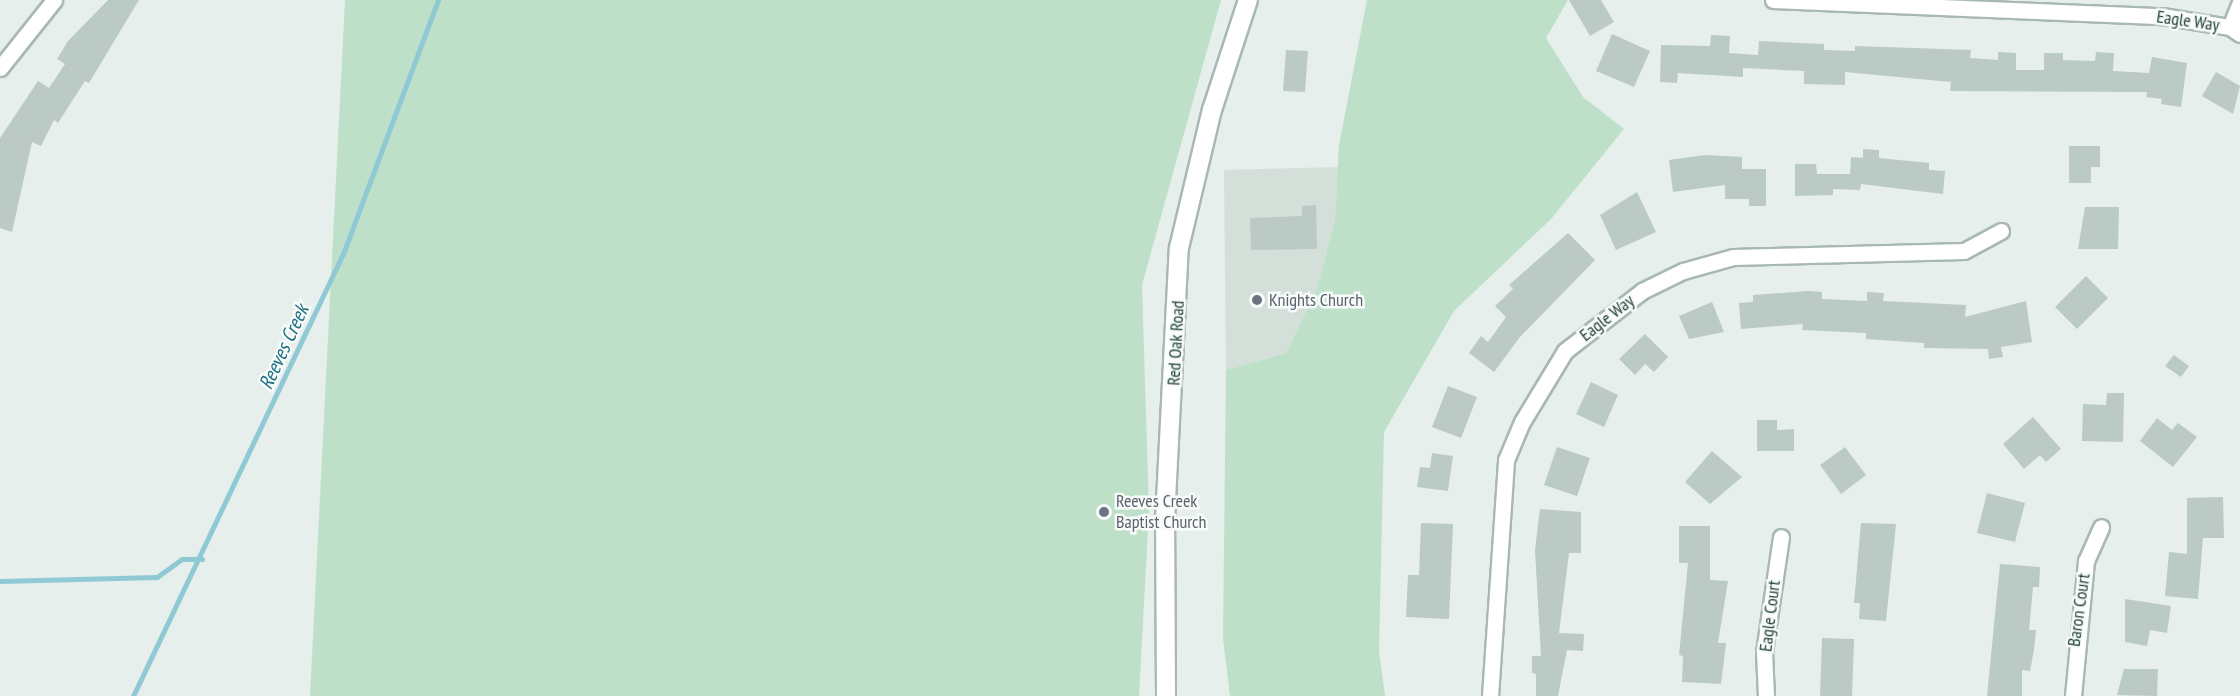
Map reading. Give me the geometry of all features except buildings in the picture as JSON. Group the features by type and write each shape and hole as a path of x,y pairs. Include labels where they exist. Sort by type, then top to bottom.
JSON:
{"street":[{"path":"0,68 54,0"},
{"name":"Red Oak Road","path":"1166,696 1165,520 1179,248 1212,110 1248,0"},
{"name":"Eagle Way","path":"1773,0 2162,16 2235,30"},
{"path":"2235,30 2240,2"},
{"name":"Eagle Way","path":"1490,696 1506,460 1522,422 1566,351 1642,291 1683,271 1733,257 1964,251 2001,231"},
{"name":"Baron Court","path":"2073,696 2086,561 2101,527"},
{"name":"Eagle Court","path":"1766,696 1764,652 1781,537"}],"shaded area":[{"path":"1338,167 1335,218 1317,288 1286,353 1226,370 1224,170"}],"green space":[{"path":"345,0 1221,0 1142,285 1149,511 1139,696 310,696"},
{"path":"1367,0 1568,0 1546,38 1583,97 1624,129 1551,219 1454,311 1384,432 1379,651 1385,696 1230,696 1223,639 1226,370 1286,353 1317,288 1335,218 1339,145"}],"waterway":[{"name":"Reeves Creek","path":"133,696 343,254 438,0"},
{"path":"0,581 157,577 182,559 202,559"}],"place":[{"name":"Knights Church","path":"1257,300"},
{"name":"Reeves Creek Baptist Church","path":"1104,512"}]}
